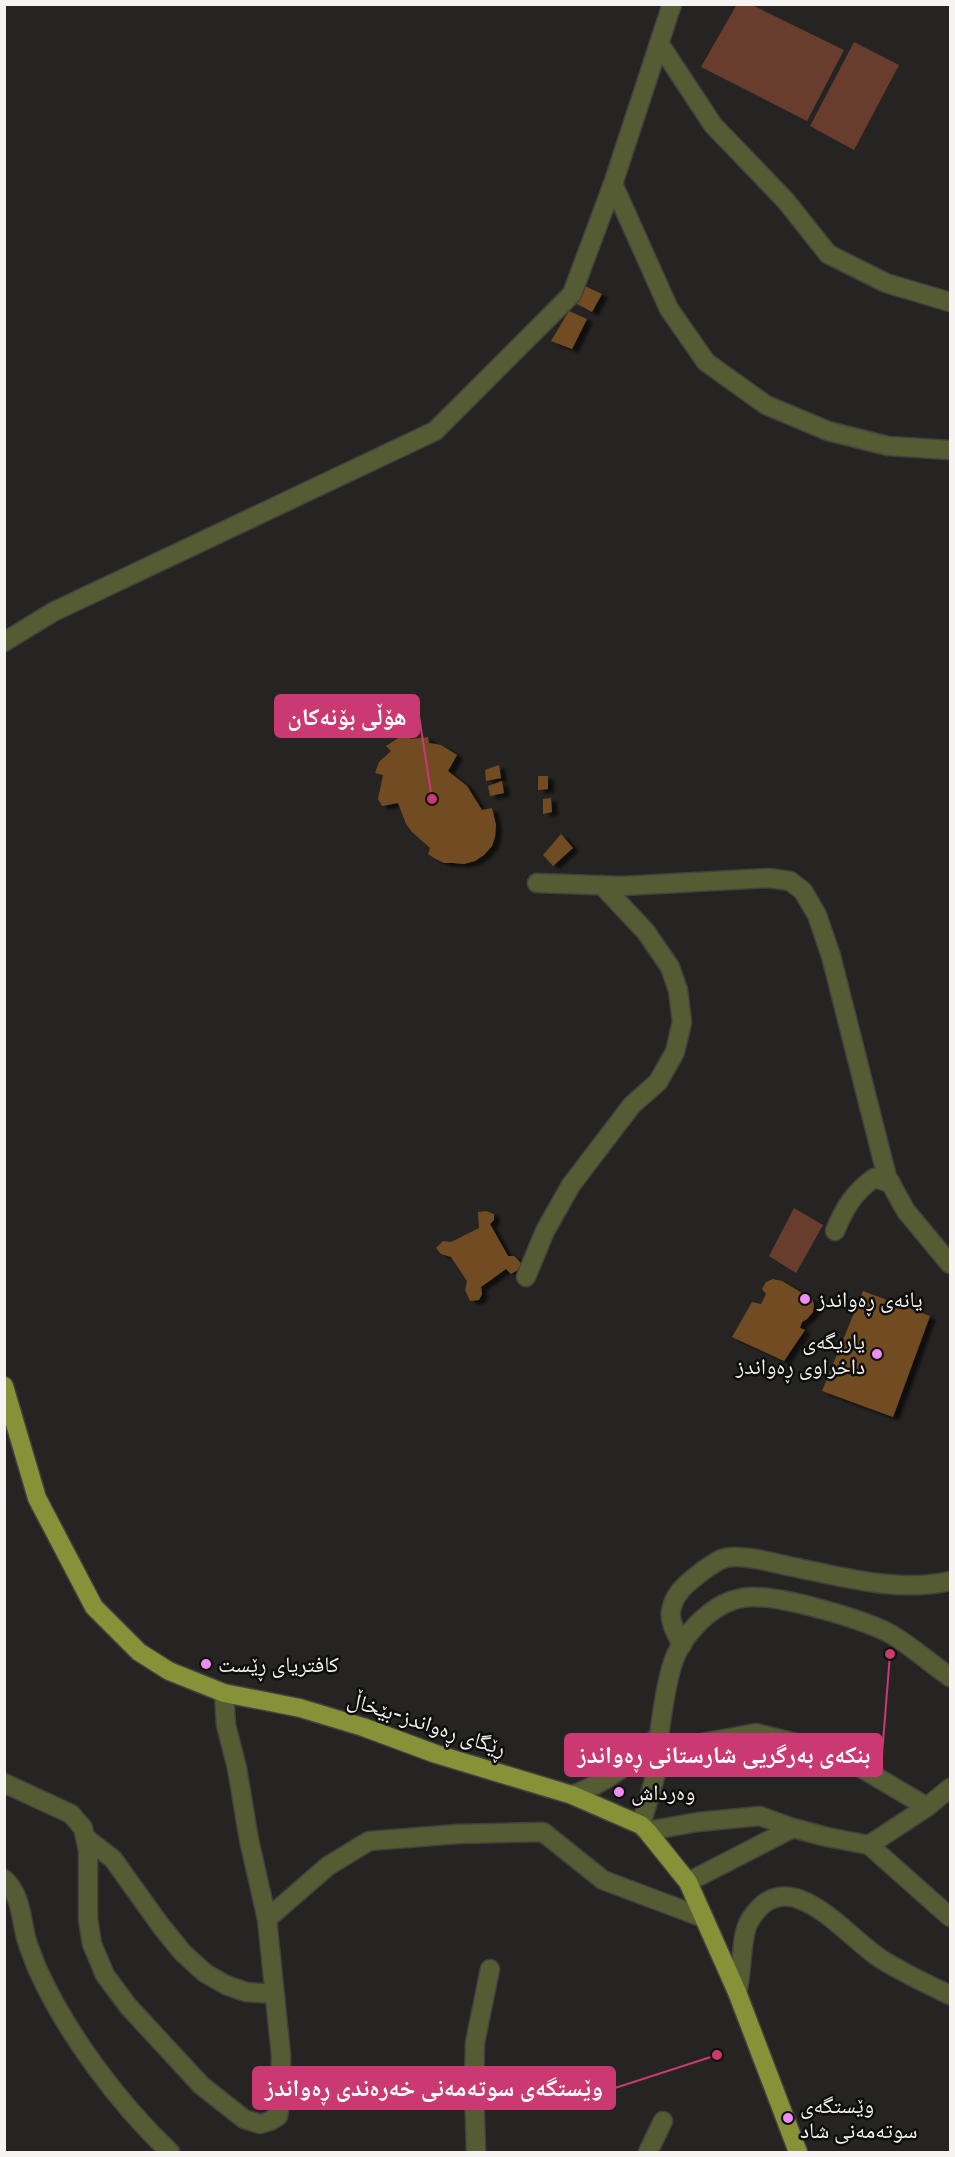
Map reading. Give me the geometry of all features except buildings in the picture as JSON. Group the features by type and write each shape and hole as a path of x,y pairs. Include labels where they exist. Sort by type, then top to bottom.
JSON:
{"main road":[{"name":"ڕێگای ڕەواندز-بێخاڵ","path":"4,1386 37,1498 93,1607 140,1652 169,1671 224,1693 300,1708 332,1717 436,1754 572,1795 644,1828 687,1882 737,1992 798,2152"}],"street":[{"path":"4,642 53,612 435,431 572,294 613,184 672,4"},
{"path":"659,43 712,125 786,201 828,254 886,283 951,302"},
{"path":"613,184 669,309 706,362 766,405 828,431 888,446 951,450"},
{"path":"537,883 622,886 768,878 790,881 803,891 817,915 831,956 887,1177 906,1211 951,1263"},
{"path":"526,1277 544,1231 571,1185 632,1105 658,1082 675,1053 682,1022 678,990 669,967 646,932 602,885"},
{"path":"835,1231 843,1212 863,1186 874,1178 891,1183"},
{"path":"682,1645 674,1628 671,1612 678,1592 700,1573 724,1558 756,1559 835,1576 888,1584 930,1586 951,1581"},
{"path":"951,1677 888,1633 849,1618 772,1599 750,1597 730,1602 707,1614 687,1635 671,1667 659,1736 657,1767 644,1828 760,1816 827,1838 869,1845 951,1917"},
{"path":"4,1783 71,1814 83,1828 89,1866 88,1919 92,1944 105,1975 128,2006 201,2085 244,2119 260,2124 270,2121 278,2116 281,2055 267,1919 249,1840 237,1768 226,1725 224,1693"},
{"path":"686,1746 756,1733 836,1753 927,1807"},
{"path":"572,1795 594,1787 615,1775 659,1736"},
{"path":"869,1845 927,1807 951,1788"},
{"path":"687,1882 793,1828"},
{"path":"267,1919 328,1866 369,1841 458,1834 543,1832 603,1880 704,1918"},
{"path":"86,1838 114,1859 161,1926 183,1953 205,1973 226,1985 246,1992 275,1995"},
{"path":"8,1891 21,1908 26,1938 36,1966 55,2005 122,2100 171,2152"},
{"path":"737,1992 748,1922 759,1906 784,1895 800,1898 819,1910 880,1959 951,1995"},
{"path":"476,2152 475,2043 490,1969"},
{"path":"648,2152 663,2121"}],"shaded area":[{"path":"737,4 752,5 844,50 807,121 701,67"},
{"path":"854,42 899,65 854,150 810,126"},
{"path":"794,1208 823,1225 796,1273 769,1256"}],"place":[{"name":"هۆڵی بۆنەکان","path":"432,799"},
{"name":"یانەی ڕەواندز","path":"805,1299"},
{"name":"یاریگەی داخراوی ڕەواندز","path":"877,1354"},
{"name":"بنکەی بەرگریی شارستانی ڕەواندز","path":"890,1654"},
{"name":"کافتریای ڕێست","path":"206,1664"},
{"name":"وەرداش","path":"619,1792"},
{"name":"وێستگەی سوتەمەنی خەرەندی ڕەواندز","path":"717,2055"},
{"name":"وێستگەی سوتەمەنی شاد","path":"788,2118"}]}
